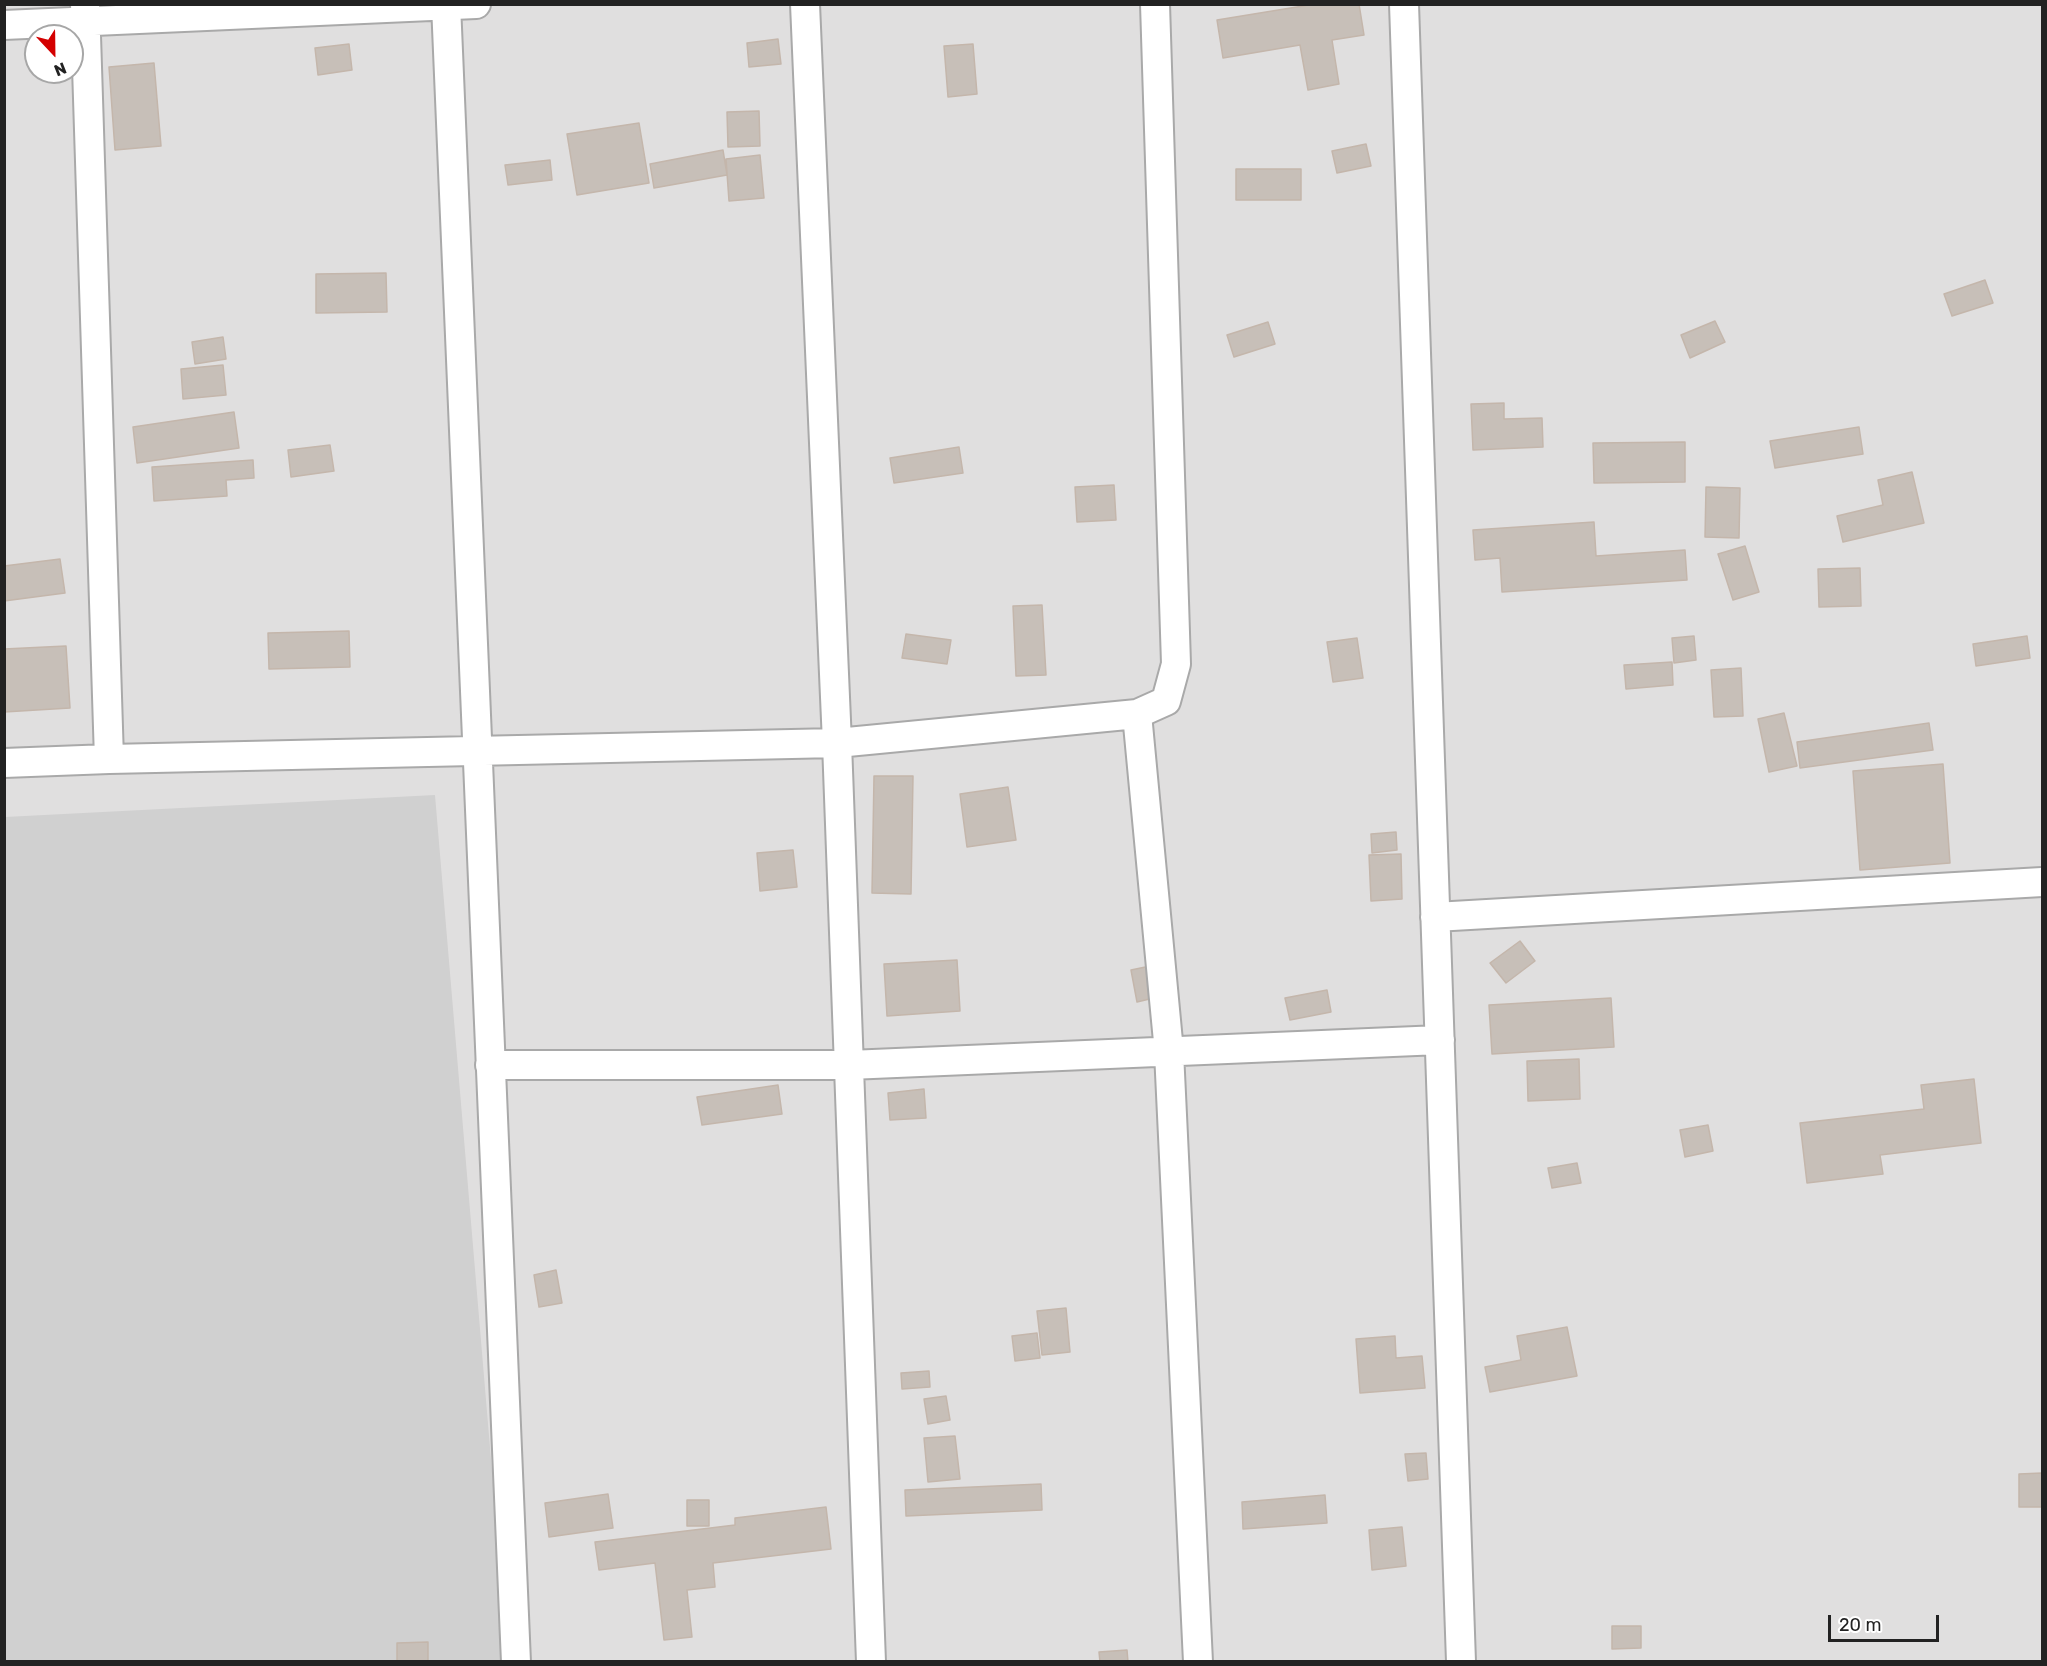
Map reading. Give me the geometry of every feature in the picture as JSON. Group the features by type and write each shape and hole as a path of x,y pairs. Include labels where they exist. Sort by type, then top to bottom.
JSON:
{"street":[{"path":"4,25 86,13 476,4"},
{"path":"805,4 837,743 871,1662"},
{"path":"4,763 837,743 1137,714 1166,701 1176,663 1155,4"},
{"path":"1404,4 1461,1662"},
{"path":"446,5 516,1662"},
{"path":"86,13 109,759"},
{"path":"1137,714 1169,1052 1198,1662"},
{"path":"1435,917 2043,882"},
{"path":"490,1065 849,1065 1440,1040"}],"shaded area":[{"path":"5,5 2042,5 2042,1661 508,1661 5,817"},
{"path":"435,795 508,1661 5,1662 5,817"}],"building":[{"path":"1315,4 1359,4 1364,35 1332,40 1339,84 1308,90 1300,45 1223,58 1217,20"},
{"path":"778,39 781,64 749,67 747,43"},
{"path":"349,44 352,70 318,75 315,48"},
{"path":"973,44 977,94 948,97 944,46"},
{"path":"154,63 161,146 115,150 109,67"},
{"path":"759,111 760,146 728,147 727,112"},
{"path":"639,123 649,183 577,195 567,134"},
{"path":"1366,144 1371,166 1337,173 1332,151"},
{"path":"723,150 727,175 654,188 650,164"},
{"path":"760,155 764,198 729,201 726,159"},
{"path":"550,160 552,180 508,185 505,165"},
{"path":"1236,169 1301,169 1301,200 1236,200"},
{"path":"386,273 387,312 316,313 316,274"},
{"path":"1985,280 1993,303 1952,316 1944,294"},
{"path":"1715,321 1725,342 1690,358 1681,335"},
{"path":"1268,322 1275,344 1234,357 1227,335"},
{"path":"223,337 226,359 195,364 192,342"},
{"path":"223,365 226,395 183,399 181,369"},
{"path":"1504,403 1504,419 1542,418 1543,447 1473,450 1471,404"},
{"path":"234,412 239,448 137,463 133,427"},
{"path":"1859,427 1863,454 1775,468 1770,441"},
{"path":"1685,442 1685,482 1594,483 1593,443"},
{"path":"330,445 334,471 291,477 288,450"},
{"path":"959,447 963,473 894,483 890,458"},
{"path":"253,460 254,478 226,480 227,496 154,501 152,467"},
{"path":"1912,472 1924,523 1843,542 1837,516 1883,505 1878,480"},
{"path":"1114,485 1116,520 1077,522 1075,487"},
{"path":"1706,487 1740,488 1739,538 1705,537"},
{"path":"1594,522 1596,556 1685,550 1687,580 1502,592 1500,558 1475,560 1473,530"},
{"path":"1745,546 1759,592 1733,600 1718,554"},
{"path":"60,559 65,593 4,601 4,566"},
{"path":"1860,568 1861,606 1819,607 1818,569"},
{"path":"1042,605 1046,675 1016,676 1013,606"},
{"path":"349,631 350,667 269,669 268,633"},
{"path":"906,634 951,640 947,664 902,658"},
{"path":"1694,636 1696,660 1674,663 1672,638"},
{"path":"2027,636 2030,658 1976,666 1973,644"},
{"path":"1357,638 1363,678 1333,682 1327,642"},
{"path":"66,646 70,708 4,712 4,649"},
{"path":"1672,662 1673,685 1626,689 1624,665"},
{"path":"1741,668 1743,716 1714,717 1711,670"},
{"path":"1784,713 1797,766 1769,772 1758,719"},
{"path":"1929,723 1933,750 1800,768 1797,742"},
{"path":"1943,764 1950,863 1860,870 1853,771"},
{"path":"874,776 913,776 911,894 872,893"},
{"path":"1008,787 1016,840 967,847 960,794"},
{"path":"1396,832 1397,850 1372,853 1371,834"},
{"path":"793,850 797,887 760,891 757,853"},
{"path":"1401,854 1402,899 1371,901 1369,855"},
{"path":"1520,941 1535,961 1506,983 1490,963"},
{"path":"957,960 960,1011 887,1016 884,964"},
{"path":"1155,965 1162,996 1137,1002 1131,970"},
{"path":"1327,990 1331,1012 1290,1020 1285,998"},
{"path":"1611,998 1614,1047 1492,1054 1489,1005"},
{"path":"1579,1059 1580,1099 1528,1101 1527,1061"},
{"path":"1974,1079 1981,1143 1880,1155 1883,1174 1807,1183 1800,1123 1924,1109 1921,1085"},
{"path":"778,1085 782,1114 702,1125 697,1097"},
{"path":"924,1089 926,1118 890,1120 888,1093"},
{"path":"1708,1125 1713,1151 1685,1157 1680,1130"},
{"path":"1577,1163 1581,1183 1552,1188 1548,1168"},
{"path":"556,1270 562,1303 539,1307 534,1275"},
{"path":"1066,1308 1070,1352 1042,1355 1037,1311"},
{"path":"1567,1327 1577,1376 1490,1392 1485,1367 1521,1360 1517,1336"},
{"path":"1037,1333 1040,1358 1015,1361 1012,1336"},
{"path":"1395,1336 1396,1358 1422,1356 1425,1388 1360,1393 1356,1339"},
{"path":"929,1371 930,1387 902,1389 901,1373"},
{"path":"946,1396 950,1420 928,1424 924,1399"},
{"path":"955,1436 960,1479 928,1482 924,1438"},
{"path":"1426,1453 1428,1479 1408,1481 1405,1454"},
{"path":"2042,1473 2042,1507 2019,1507 2019,1474"},
{"path":"1041,1484 1042,1510 906,1516 905,1490"},
{"path":"608,1494 613,1528 549,1537 545,1503"},
{"path":"1325,1495 1327,1523 1243,1529 1242,1502"},
{"path":"687,1500 709,1500 709,1526 687,1526"},
{"path":"826,1507 831,1549 713,1563 715,1587 687,1590 692,1637 664,1640 655,1563 599,1570 595,1542 735,1525 735,1518"},
{"path":"1402,1527 1406,1566 1372,1570 1369,1530"},
{"path":"1612,1626 1641,1626 1641,1648 1612,1649"},
{"path":"428,1642 428,1662 397,1662 397,1643"},
{"path":"1127,1650 1128,1662 1100,1662 1099,1652"}]}
